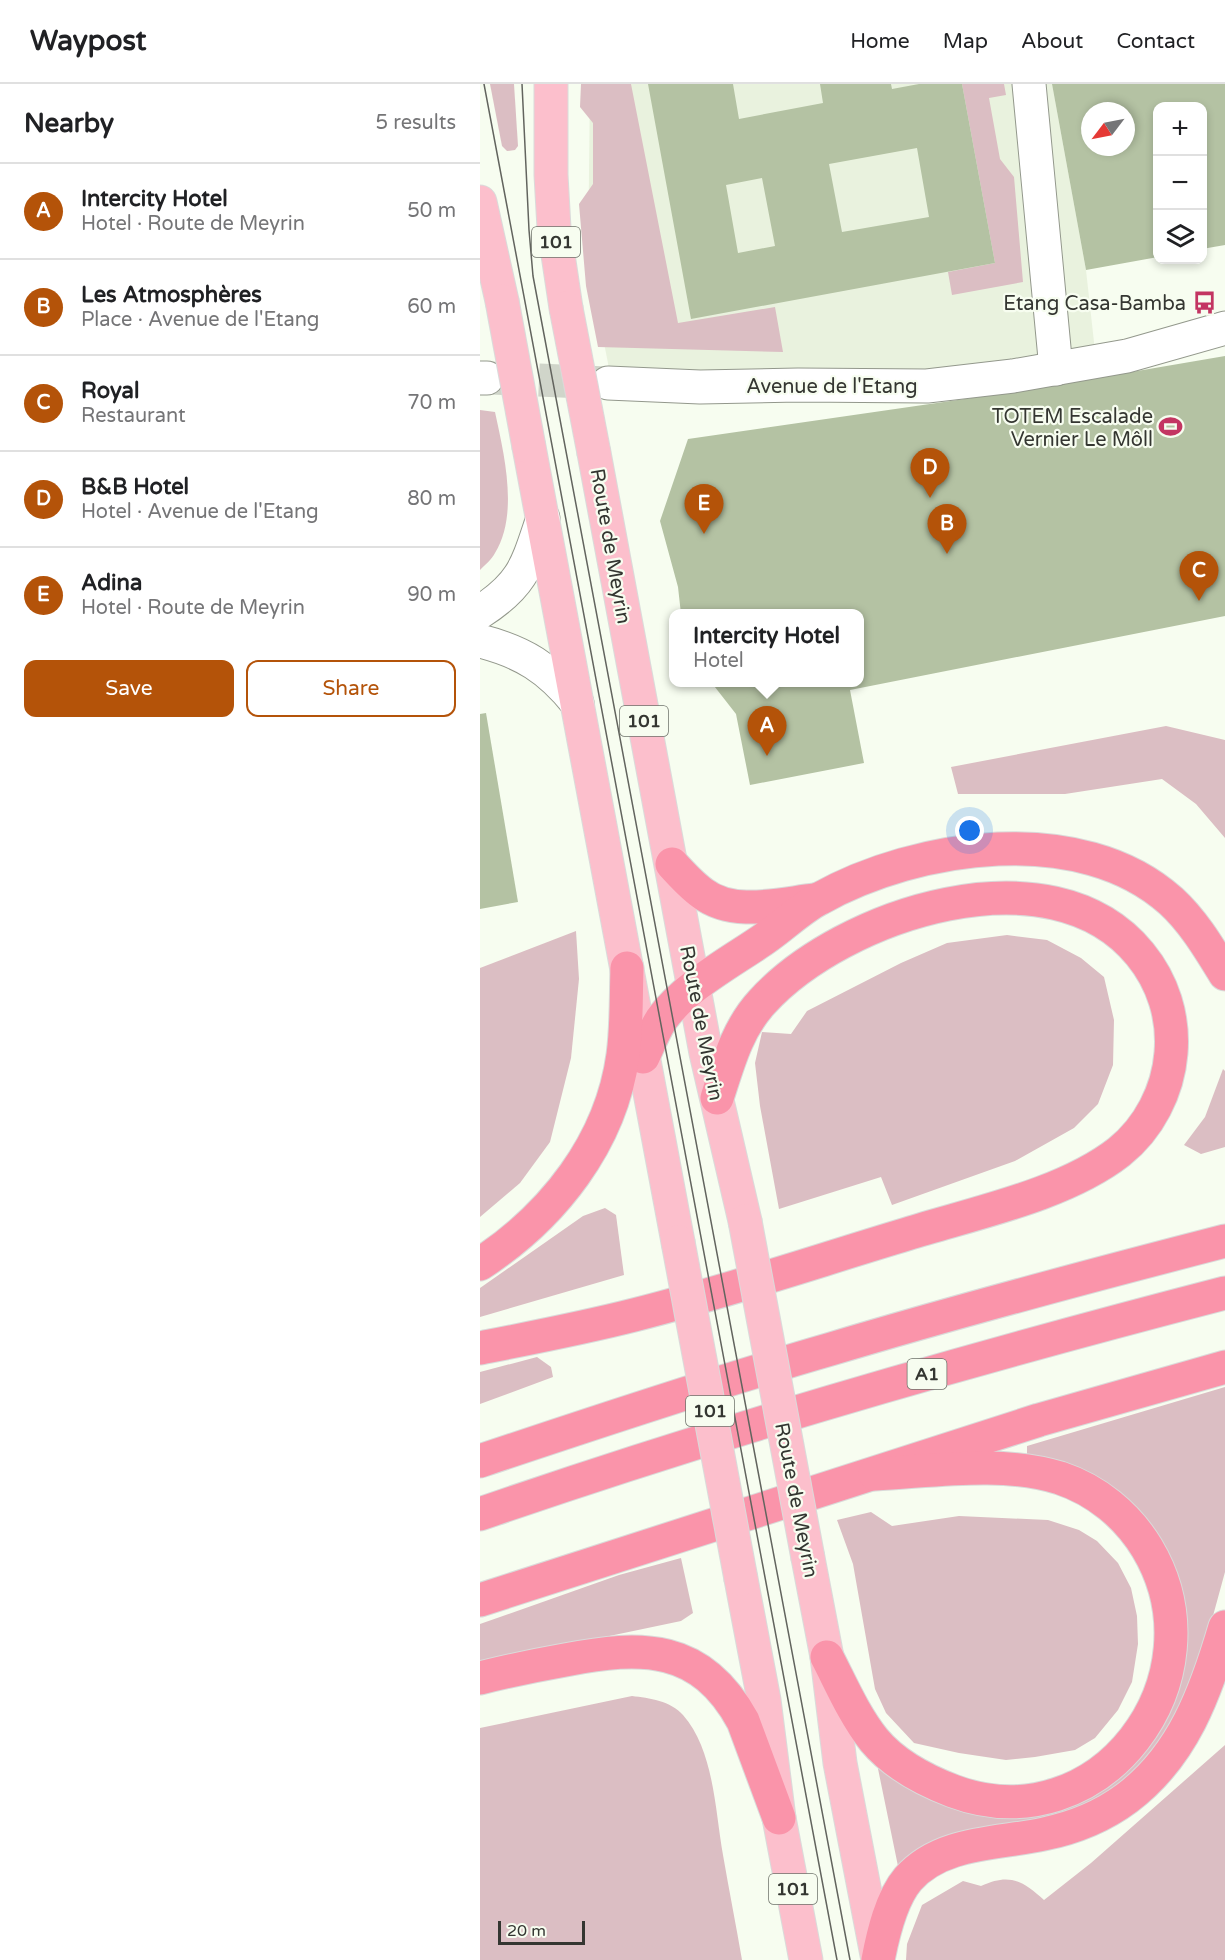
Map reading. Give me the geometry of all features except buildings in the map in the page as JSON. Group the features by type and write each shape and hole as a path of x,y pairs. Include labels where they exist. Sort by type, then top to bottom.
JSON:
{"highway":[{"path":"643,1057 661,1020 694,988 817,900 890,869 944,856 1009,849 1076,855 1113,865 1143,880 1170,900 1195,928 1225,974"},
{"path":"672,864 703,894 727,905 748,907 817,900"},
{"path":"480,1348 634,1315 992,1208 1077,1178 1122,1150 1156,1107 1167,1078 1171,1029 1160,985 1144,959 1125,938 1102,922 1071,908 1033,900 987,899 959,902 893,919 862,932 832,948 793,974 762,1002 741,1030 717,1098"},
{"path":"480,1264 524,1231 546,1209 565,1189 591,1148 609,1111 621,1064 627,968"},
{"path":"1080,1279 1225,1224"},
{"path":"480,1461 831,1349 1225,1241"},
{"name":"A1","path":"480,1514 844,1398 999,1353 1225,1293"},
{"path":"480,1600 623,1552 875,1474 1039,1420 1225,1367"},
{"path":"827,1657 858,1716 874,1740 888,1754 922,1778 945,1788 964,1795 1007,1802 1045,1797 1062,1792 1096,1775 1112,1763 1129,1749 1142,1733 1168,1679 1172,1659 1173,1631 1169,1598 1162,1576 1155,1559 1133,1527 1092,1493 1058,1478 1011,1469 961,1469 875,1474"},
{"path":"878,1960 883,1932 901,1890 921,1867 958,1849 1045,1834 1077,1825 1100,1815 1126,1799 1148,1781 1168,1760 1186,1731 1201,1698 1225,1627"},
{"path":"480,1678 586,1656 624,1651 658,1653 685,1662 711,1678 724,1691 736,1709 743,1721 779,1818"}],"main road":[{"name":"Route de Meyrin","path":"550,84 551,175 566,308 706,1053 745,1221 827,1657 840,1763 878,1960"},
{"name":"101","path":"480,201 502,301 764,1700 779,1818 806,1960"}],"street":[{"path":"1029,84 1056,369"},
{"name":"Avenue de l'Etang","path":"608,383 700,387 927,386 974,382 1127,356 1225,328"},
{"path":"480,612 513,587 528,562 543,518"},
{"path":"480,641 516,652 538,664 555,678 577,703"}],"shaded area":[{"path":"490,84 514,84 518,146 515,150 507,151 502,146"},
{"path":"581,84 631,84 678,323 775,307 783,352 598,347 586,286 579,204 593,184 593,123 580,107"},
{"path":"590,84 1052,84 1086,270 1097,369 614,394 588,261"},
{"path":"962,84 1004,84 1006,95 989,98 1000,159 1014,177 1023,282 952,295 948,272 995,263"},
{"path":"480,410 495,412 505,465 508,502 502,537 494,555 480,570"},
{"path":"1166,726 1225,740 1225,838 1196,804 1162,779 1065,794 958,794 951,767"},
{"path":"576,931 579,979 571,1058 550,1142 520,1183 480,1217 480,968"},
{"path":"1007,935 1047,940 1081,958 1104,977 1114,1020 1113,1065 1098,1104 1074,1128 1015,1161 892,1205 881,1177 779,1209 760,1106 755,1063 762,1032 791,1034 807,1011 901,963 947,943"},
{"path":"1223,1069 1225,1071 1225,1147 1201,1154 1184,1145 1205,1117"},
{"path":"605,1208 616,1215 624,1275 480,1317 480,1288 583,1216"},
{"path":"537,1357 551,1367 553,1377 480,1404 480,1372"},
{"path":"1225,1387 1225,1572 1202,1656 1184,1707 1143,1767 1095,1803 899,1871 876,1759 972,1810 1148,1745 1161,1727 1183,1675 1186,1646 1185,1619 1170,1565 1027,1460 1027,1446"},
{"path":"871,1512 892,1526 959,1516 1048,1520 1079,1530 1097,1541 1118,1563 1131,1588 1137,1616 1138,1644 1132,1682 1118,1710 1095,1738 1075,1750 1006,1760 914,1743 886,1713 875,1689 853,1564 837,1520"},
{"path":"681,1558 693,1613 681,1621 480,1663 480,1624 619,1575"},
{"path":"632,1696 659,1701 678,1710 693,1729 701,1745 712,1781 742,1960 480,1960 480,1728"},
{"path":"1225,1745 1225,1960 906,1960 907,1944 922,1905 963,1881 981,1886 1007,1879 1022,1883 1044,1900 1091,1863"}],"tunnel":[{"path":"490,378 608,383"}],"tram line":[{"path":"484,84 837,1960"},
{"path":"522,84 533,276 850,1960"}],"place":[{"name":"Etang Casa-Bamba","path":"1204,303"},
{"name":"TOTEM Escalade Vernier Le Môll","path":"1171,427"},
{"name":"B&B Hotel","path":"930,498"},
{"name":"Adina","path":"704,534"},
{"name":"Les Atmosphères","path":"947,554"},
{"name":"Royal","path":"1199,601"},
{"name":"Intercity Hotel","path":"767,756"}]}
